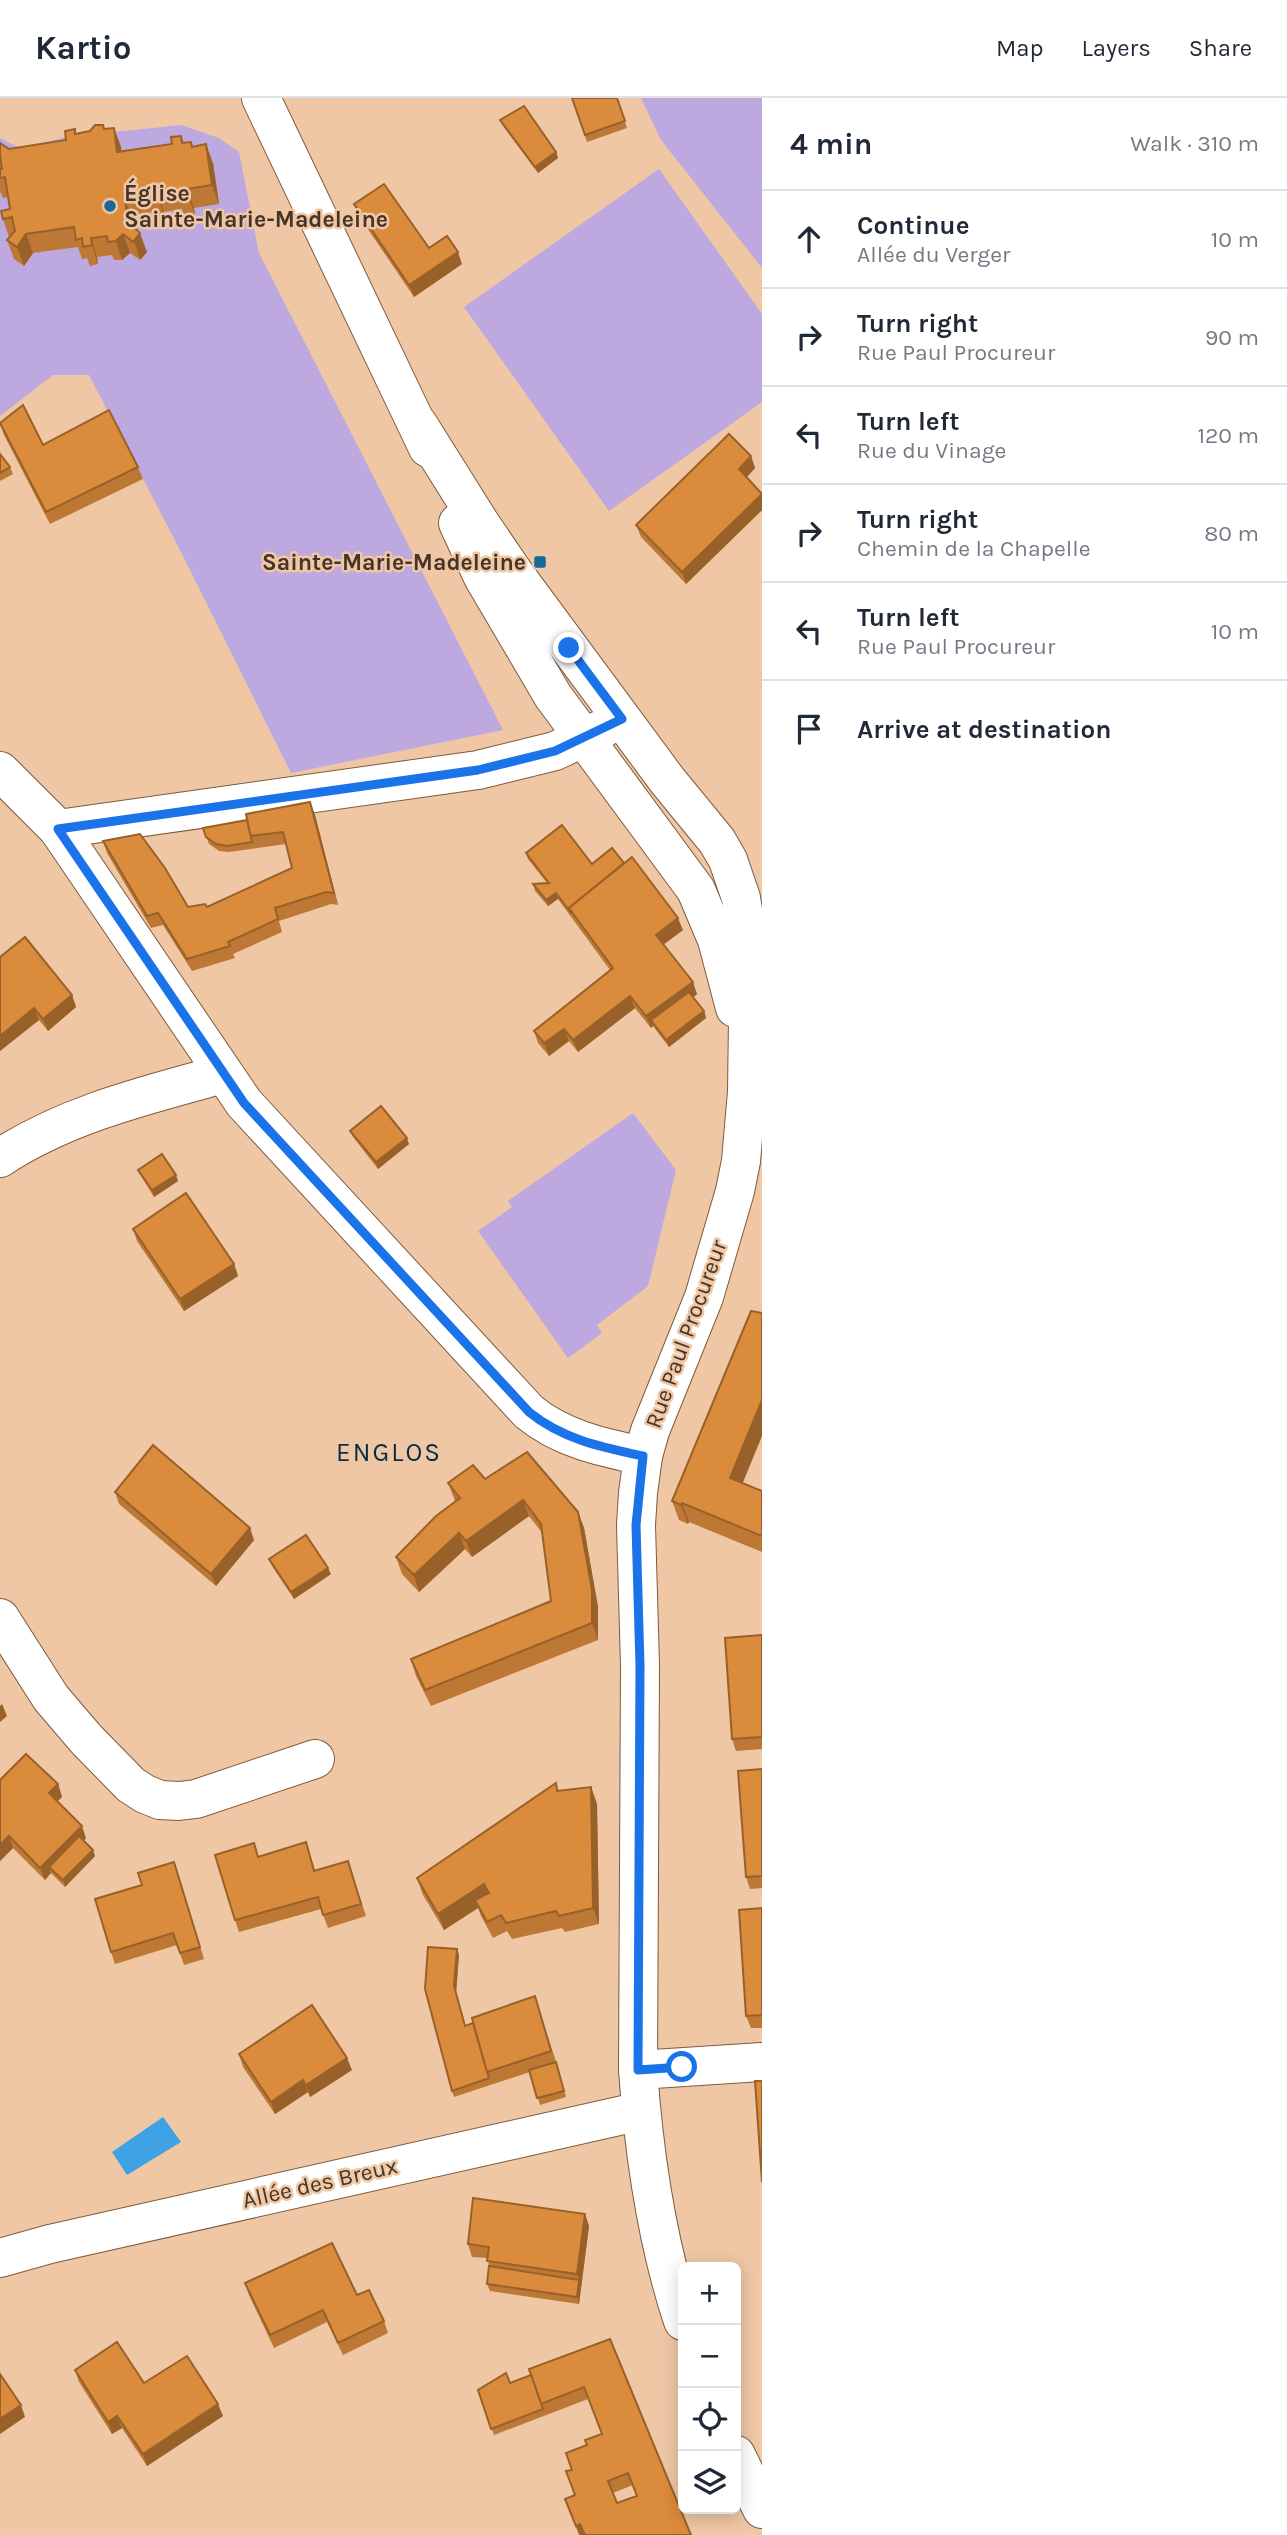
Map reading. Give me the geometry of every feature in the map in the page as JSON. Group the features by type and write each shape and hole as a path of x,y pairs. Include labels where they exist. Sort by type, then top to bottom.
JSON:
{"street":[{"name":"Rue Paul Procureur","path":"261,98 315,216 418,424 460,530 483,577 538,673 582,738 656,833 696,890 717,940 747,1057"},
{"name":"Rue Paul Procureur","path":"418,424 502,555 667,780 717,841 751,896 741,1161 727,1224 704,1297 664,1395 643,1456 636,1525 640,1666 638,2070 641,2110 665,2260 678,2304"},
{"path":"58,829 478,770 555,751 622,719"},
{"path":"0,771 34,802 58,829 223,1074 270,1132 529,1412 545,1425 568,1437 643,1456"},
{"path":"0,1157 37,1136 95,1112 223,1074"},
{"path":"0,1618 37,1678 68,1718 131,1785 145,1794 160,1800 196,1799 315,1759"},
{"path":"638,2070 762,2062"},
{"name":"Allée des Breux","path":"0,2258 63,2241 641,2110"},
{"path":"741,2465 762,2509"}],"shaded area":[{"path":"641,98 762,98 762,268 661,140"},
{"path":"181,125 219,138 239,152 259,253 503,730 291,773 89,375 53,375 0,416 0,169 7,174 3,198 12,196 33,253 80,246 89,257 130,253 140,260 131,215 153,212 155,220 165,218 164,212 183,209 185,216 195,215 194,208 0,167 0,138 22,149 66,137"},
{"path":"659,169 762,314 762,402 609,511 464,307"},
{"path":"633,1113 676,1170 648,1286 597,1325 602,1333 568,1358 478,1231 512,1207 508,1201"}],"water":[{"path":"163,2117 181,2142 127,2175 112,2152"}],"building":[{"path":"572,98 617,98 625,121 585,135"},
{"path":"524,106 556,152 535,167 500,120"},
{"name":"Église Sainte-Marie-Madeleine","path":"95,125 103,125 104,129 114,128 117,152 172,144 171,137 181,136 182,143 191,142 192,147 206,144 212,185 187,189 188,196 177,198 176,190 157,193 158,199 147,201 146,193 124,196 129,223 140,233 133,242 123,234 116,241 108,242 107,236 91,238 92,245 83,247 82,238 76,240 74,227 26,234 17,247 7,240 15,231 12,217 3,219 1,211 10,209 5,177 0,178 0,143 9,149 66,140 65,131 75,129 75,134 90,131"},
{"path":"384,184 429,248 447,236 458,252 409,285 354,204"},
{"path":"23,405 43,445 109,410 138,467 46,512 0,423"},
{"path":"729,434 751,456 739,469 762,494 682,572 636,525"},
{"path":"0,454 10,467 0,473"},
{"path":"310,802 334,893 326,892 275,908 278,919 228,942 230,946 187,959 158,913 147,916 103,841 140,834 165,868 188,907 205,904 207,907 292,868 283,832 250,836 246,814"},
{"path":"247,820 252,842 227,846 216,844 206,837 203,828"},
{"path":"562,825 592,864 612,848 624,863 569,908 571,913 556,893 546,900 533,884 549,883 526,853"},
{"path":"632,857 678,918 656,935 693,982 646,1016 630,996 573,1040 564,1029 544,1043 534,1031 613,968 569,908"},
{"path":"25,937 72,995 43,1019 34,1008 0,1036 0,957"},
{"path":"689,992 704,1011 666,1040 651,1020"},
{"path":"381,1106 407,1138 376,1162 350,1131"},
{"path":"162,1154 176,1175 152,1190 138,1170"},
{"path":"186,1193 234,1264 180,1299 133,1229"},
{"path":"751,1311 762,1313 762,1400 730,1478 762,1491 762,1536 672,1501"},
{"path":"153,1445 250,1528 211,1574 115,1492"},
{"path":"527,1452 578,1512 592,1590 592,1623 425,1690 411,1659 551,1601 541,1524 523,1500 466,1541 459,1533 414,1575 396,1557 436,1516 460,1498 448,1483 473,1465 485,1479"},
{"path":"306,1535 328,1568 291,1592 269,1559"},
{"path":"762,1635 762,1737 732,1739 725,1638"},
{"path":"26,1754 58,1784 49,1793 82,1826 40,1868 9,1836 0,1845 0,1780"},
{"path":"762,1769 762,1876 746,1877 738,1771"},
{"path":"556,1783 557,1791 591,1787 593,1908 559,1916 556,1911 506,1923 501,1915 487,1922 475,1900 489,1893 484,1884 438,1914 417,1878"},
{"path":"79,1836 93,1850 63,1880 49,1867"},
{"path":"306,1842 314,1871 348,1861 361,1904 323,1915 318,1897 235,1920 215,1855 254,1843 258,1857"},
{"path":"174,1862 200,1947 180,1953 173,1933 111,1952 95,1899 142,1885 138,1873"},
{"path":"762,1908 762,2015 746,2016 739,1910"},
{"path":"428,1947 457,1949 454,1986 465,2026 473,2023 489,2078 452,2091 425,1989"},
{"path":"535,1996 551,2051 487,2072 472,2018"},
{"path":"312,2005 347,2058 306,2085 303,2080 271,2102 239,2054"},
{"path":"556,2062 564,2091 537,2098 529,2070"},
{"path":"755,2081 762,2081 762,2182"},
{"path":"473,2198 585,2214 577,2274 487,2261 489,2247 468,2244"},
{"path":"332,2243 357,2295 369,2290 384,2321 338,2343 323,2310 270,2335 245,2283"},
{"path":"489,2266 579,2280 577,2297 487,2284"},
{"path":"610,2339 678,2504 678,2514 682,2514 691,2535 585,2535 580,2524 576,2526 565,2499 575,2495 566,2471 572,2470 566,2453 587,2445 585,2440 602,2434 584,2387 541,2404 529,2369","holes":["628,2473 637,2496 617,2503 608,2481"]},
{"path":"117,2342 144,2383 187,2356 218,2404 143,2454 117,2416 108,2422 75,2370"},
{"path":"506,2373 510,2383 531,2375 543,2409 491,2429 478,2390"},
{"path":"0,2374 21,2405 0,2419"}],"place":[{"name":"Église Sainte-Marie-Madeleine","path":"110,206"},
{"name":"Sainte-Marie-Madeleine","path":"540,562"}],"district":[{"name":"ENGLOS","path":"389,1452"}],"route":[{"path":"569,648 622,719 555,751 478,770 58,829 244,1103 529,1412 545,1425 568,1437 643,1456 636,1525 640,1666 638,2070 682,2067"}]}
